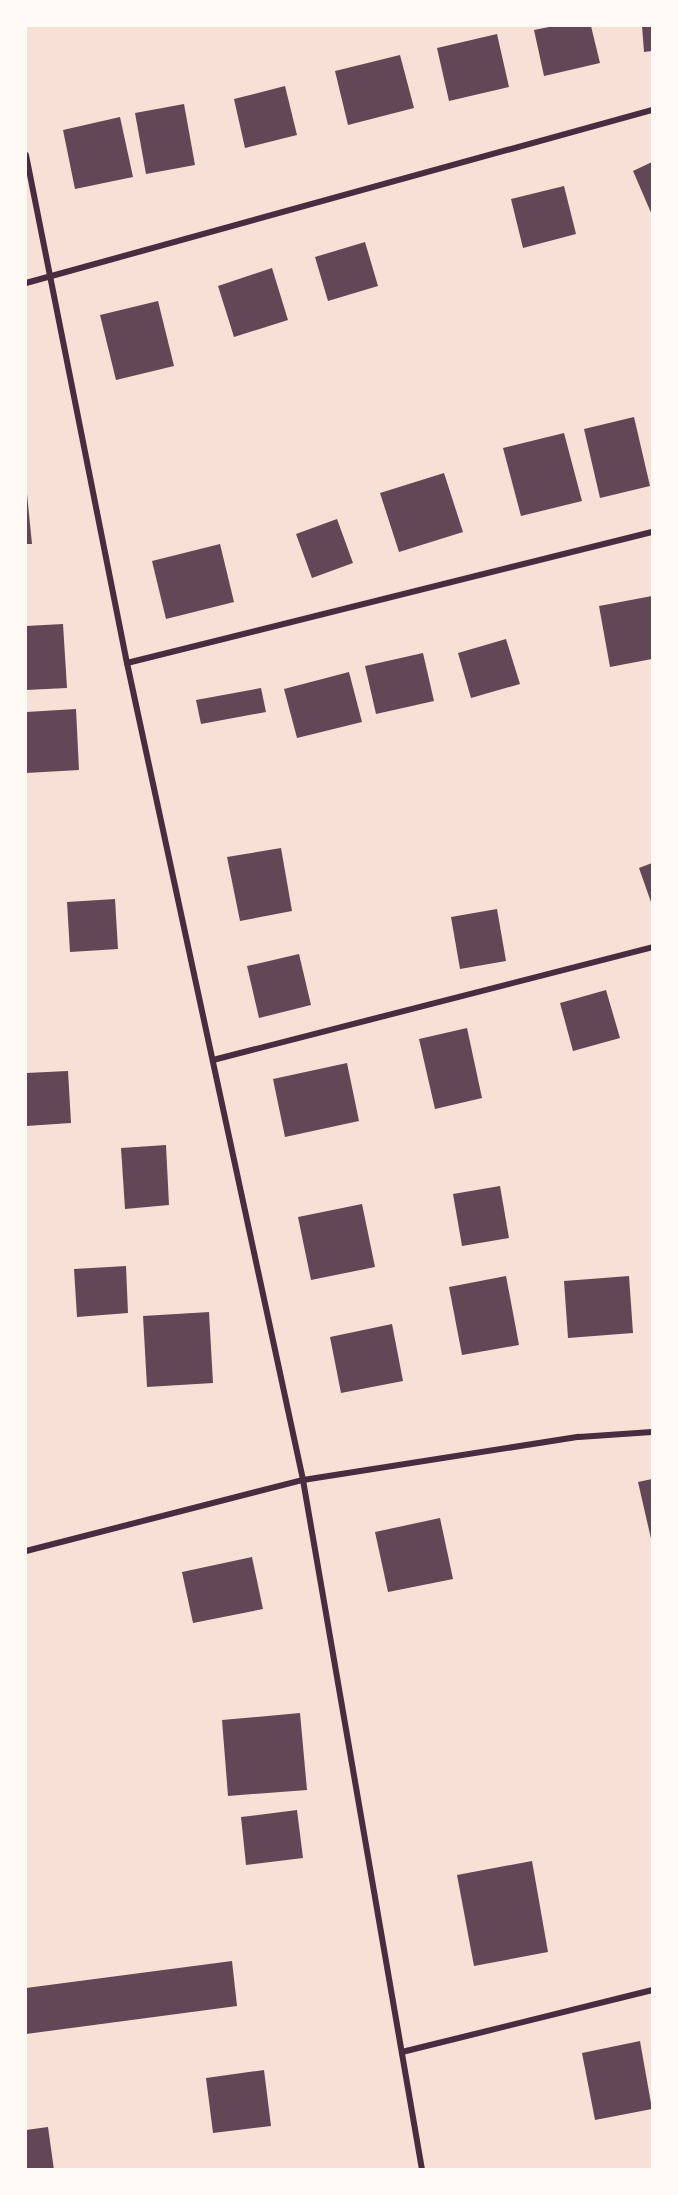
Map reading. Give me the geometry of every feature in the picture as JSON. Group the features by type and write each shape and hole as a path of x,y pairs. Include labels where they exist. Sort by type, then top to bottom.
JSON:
{"street":[{"path":"26,283 652,110"},
{"path":"26,155 127,663 303,1480 422,2169"},
{"path":"127,663 652,532"},
{"path":"213,1060 652,947"},
{"path":"26,1551 303,1480 579,1437 652,1432"},
{"path":"402,2052 652,1990"}],"building":[{"path":"554,26 591,26 600,63 544,76 534,30"},
{"path":"642,26 652,26 652,51 644,52"},
{"path":"497,34 509,87 449,101 437,48"},
{"path":"400,55 414,108 348,125 335,71"},
{"path":"285,86 297,135 245,148 234,99"},
{"path":"184,104 195,165 146,174 135,113"},
{"path":"120,117 133,177 75,189 63,130"},
{"path":"652,162 652,215 633,171"},
{"path":"564,186 576,234 523,248 511,199"},
{"path":"365,242 378,286 328,301 315,257"},
{"path":"272,268 288,320 234,337 218,286"},
{"path":"158,301 174,366 116,380 100,315"},
{"path":"634,417 650,486 600,498 584,429"},
{"path":"564,433 582,501 521,516 503,448"},
{"path":"444,473 463,532 399,552 380,493"},
{"path":"26,484 32,544 26,544"},
{"path":"337,519 353,563 312,578 296,534"},
{"path":"220,544 234,602 166,619 152,561"},
{"path":"652,596 652,659 610,667 599,606"},
{"path":"63,624 67,688 26,690 26,626"},
{"path":"506,639 520,684 471,698 458,653"},
{"path":"423,653 434,701 376,714 365,666"},
{"path":"349,672 362,722 297,738 284,689"},
{"path":"261,688 266,712 201,724 196,700"},
{"path":"76,709 79,770 26,773 26,712"},
{"path":"281,848 292,911 240,921 227,857"},
{"path":"652,863 652,905 639,868"},
{"path":"115,899 118,949 70,952 67,902"},
{"path":"497,909 506,961 460,969 451,917"},
{"path":"299,954 311,1005 259,1018 247,966"},
{"path":"606,990 620,1038 573,1051 560,1003"},
{"path":"467,1028 482,1098 435,1109 419,1039"},
{"path":"347,1063 359,1121 285,1137 273,1079"},
{"path":"68,1071 71,1123 26,1126 26,1073"},
{"path":"166,1145 169,1205 125,1209 121,1148"},
{"path":"500,1186 509,1238 462,1246 453,1194"},
{"path":"362,1204 375,1267 311,1280 298,1217"},
{"path":"126,1266 128,1313 77,1317 74,1269"},
{"path":"506,1276 519,1345 462,1355 449,1287"},
{"path":"629,1276 633,1333 568,1338 564,1281"},
{"path":"209,1312 213,1383 147,1387 143,1316"},
{"path":"392,1324 403,1381 341,1393 330,1337"},
{"path":"652,1479 652,1543 638,1482"},
{"path":"440,1518 453,1579 388,1592 375,1532"},
{"path":"252,1557 263,1609 193,1623 182,1572"},
{"path":"300,1713 307,1790 228,1796 222,1720"},
{"path":"297,1810 303,1858 246,1865 241,1817"},
{"path":"532,1861 548,1952 474,1966 457,1875"},
{"path":"232,1961 237,2006 26,2034 26,1988"},
{"path":"640,2041 652,2109 595,2120 582,2053"},
{"path":"264,2070 271,2126 213,2133 206,2078"},
{"path":"48,2127 54,2170 26,2170 26,2130"}]}
